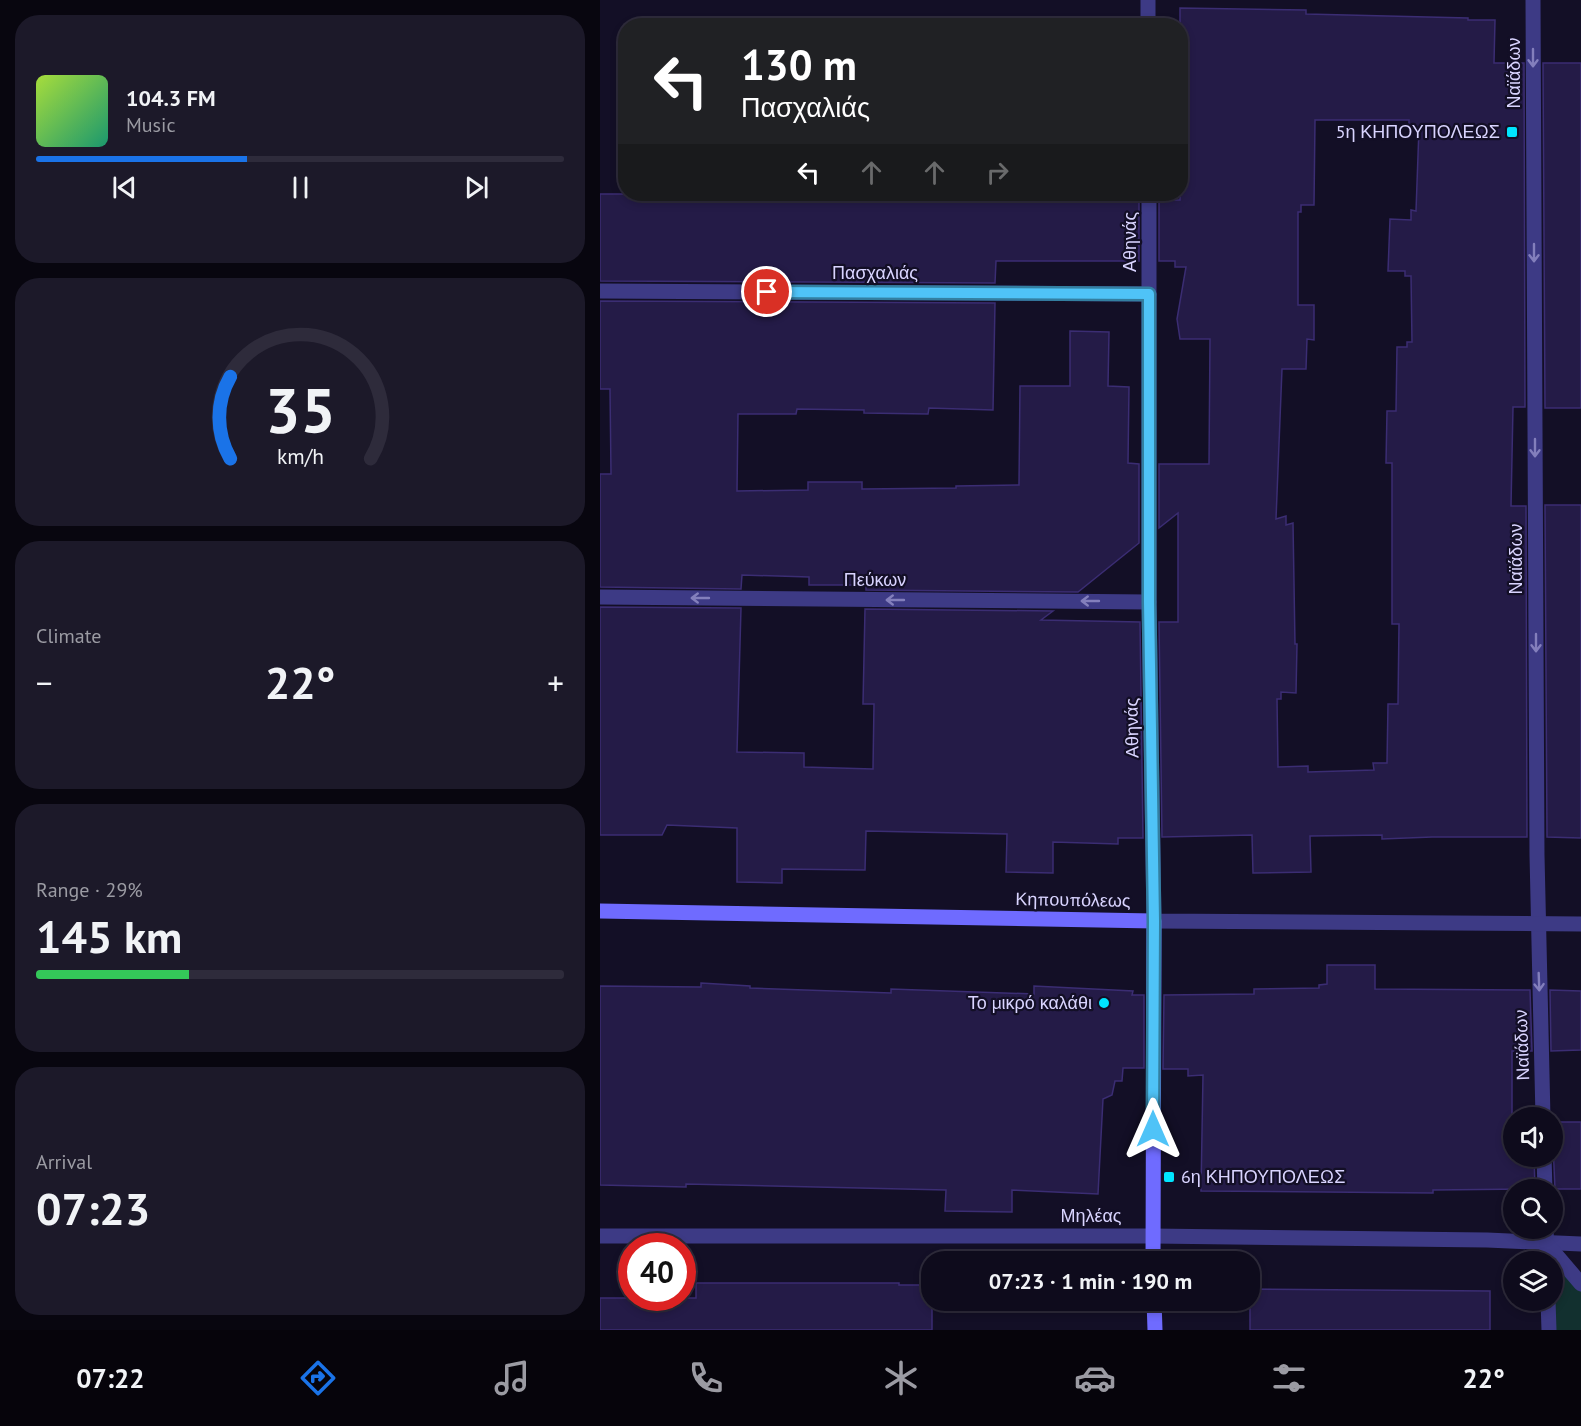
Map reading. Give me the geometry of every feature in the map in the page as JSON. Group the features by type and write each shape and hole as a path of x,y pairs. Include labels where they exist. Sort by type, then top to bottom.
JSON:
{"street":[{"path":"1148,0 1148,18"},
{"name":"Ναϊάδων","path":"1533,0 1538,923 1543,1107"},
{"name":"Αθηνάς","path":"1149,201 1149,602 1154,921 1153,1251"},
{"name":"Πασχαλιάς","path":"600,291 1149,294"},
{"name":"Πεύκων","path":"600,597 1149,602"},
{"name":"Κηπουπόλεως","path":"600,911 1154,921 1581,924"},
{"name":"Μηλέας","path":"600,1236 1503,1239"},
{"path":"1549,1239 1581,1284"},
{"name":"Μηλέας","path":"1560,1239 1581,1244"},
{"path":"1154,1311 1155,1330"},
{"path":"1548,1311 1549,1330"}],"green space":[{"path":"1563,1263 1581,1284 1581,1330 1549,1330 1551,1311 1563,1311"}],"building":[{"path":"1180,8 1306,10 1306,14 1495,20 1494,63 1524,63 1525,407 1513,407 1511,506 1526,506 1527,837 1382,839 1382,835 1310,836 1311,872 1253,873 1252,835 1162,837 1159,622 1178,622 1178,513 1159,528 1159,464 1209,464 1210,339 1180,339 1177,319 1186,267 1175,267 1175,261 1159,261 1159,201 1188,201 1188,18 1180,18","holes":["1315,120 1409,120 1409,127 1419,128 1416,211 1411,210 1411,220 1390,219 1388,271 1405,271 1405,276 1411,276 1412,342 1407,342 1407,347 1397,347 1396,411 1387,411 1386,463 1392,463 1392,624 1399,624 1398,704 1388,704 1387,763 1373,763 1374,770 1308,772 1308,766 1278,767 1277,699 1281,699 1281,692 1296,693 1297,644 1295,644 1293,523 1286,525 1286,516 1276,519 1282,369 1306,369 1307,339 1314,340 1314,305 1298,305 1298,212 1301,212 1301,205 1314,205"]},
{"path":"1543,63 1581,63 1581,408 1545,408"},
{"path":"600,194 618,194 618,201 1139,201 1139,261 996,261 995,283 600,281"},
{"path":"600,301 995,303 993,410 929,408 928,414 797,409 796,414 738,414 737,491 808,490 808,482 862,482 862,489 1019,485 1020,386 1070,386 1070,331 1109,332 1108,386 1129,387 1128,463 1139,464 1139,543 1078,592 866,590 866,585 809,585 809,577 742,575 741,589 600,587 600,474 611,474 610,389 600,389"},
{"path":"1545,505 1581,505 1581,838 1547,837"},
{"path":"600,607 741,608 737,752 804,753 804,767 873,769 874,704 863,704 865,609 1053,611 1041,620 1140,622 1143,838 1118,838 1118,844 1053,842 1053,873 1006,872 1007,834 866,831 865,870 782,869 782,883 737,882 737,828 667,825 662,835 600,835"},
{"path":"1327,965 1375,965 1375,989 1530,990 1532,1051 1512,1051 1512,1107 1503,1107 1503,1167 1534,1167 1535,1179 1503,1179 1503,1189 1433,1190 1433,1193 1201,1191 1203,1075 1188,1076 1188,1069 1163,1069 1164,995 1254,994 1254,989 1319,988 1319,985 1327,984"},
{"path":"701,983 750,986 750,988 891,993 891,989 1034,994 1034,986 1133,991 1132,995 1144,995 1144,1068 1123,1068 1122,1081 1115,1081 1112,1095 1103,1099 1098,1194 1012,1190 1012,1212 945,1211 946,1190 686,1184 686,1187 600,1185 600,986 701,987"},
{"path":"1550,990 1581,991 1581,1050 1551,1051"},
{"path":"1563,1122 1581,1122 1581,1189 1563,1189 1563,1179 1555,1179 1554,1167 1563,1167"},
{"path":"696,1283 899,1283 899,1285 921,1285 921,1311 932,1311 932,1330 600,1330 600,1298 618,1298 618,1311 696,1311"},
{"path":"1260,1289 1490,1291 1490,1330 1250,1330 1250,1311 1260,1311"}],"place":[{"name":"5η ΚΗΠΟΥΠΟΛΕΩΣ","path":"1512,132"},
{"name":"Το μικρό καλάθι","path":"1104,1003"},
{"name":"6η ΚΗΠΟΥΠΟΛΕΩΣ","path":"1169,1177"}],"route":[{"path":"767,292 1149,294 1149,602 1154,921 1153,1129"}]}
